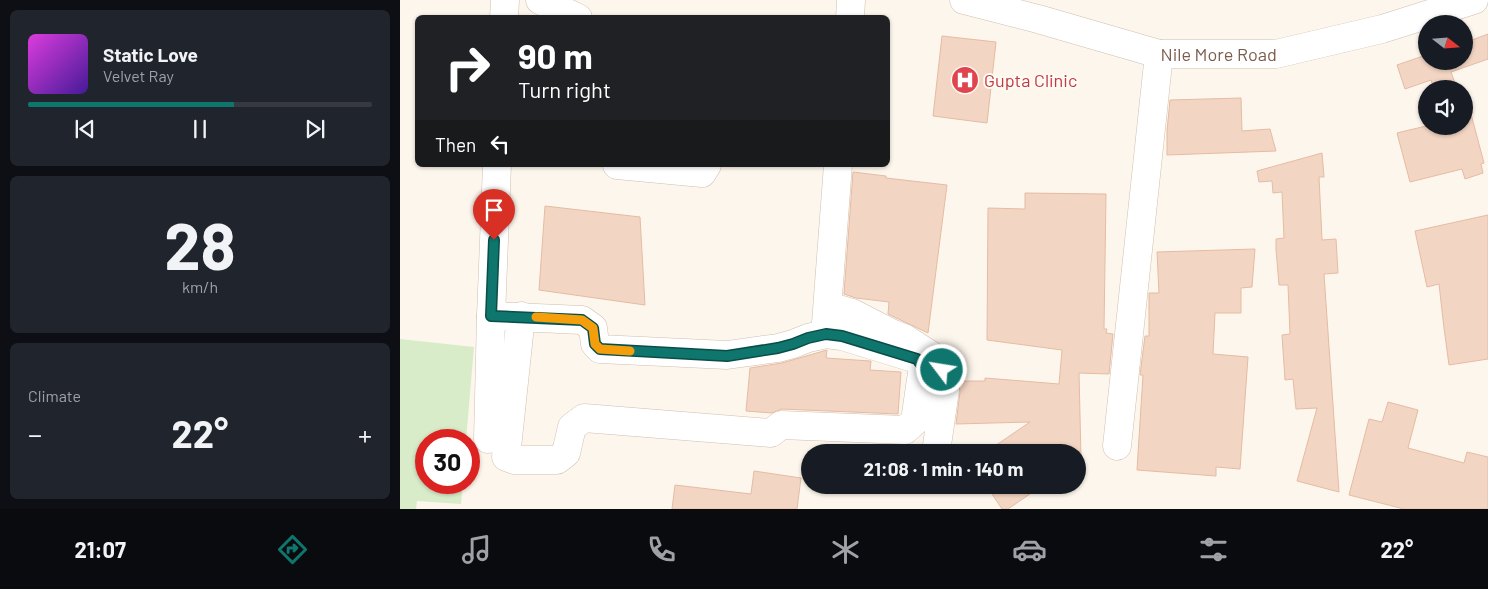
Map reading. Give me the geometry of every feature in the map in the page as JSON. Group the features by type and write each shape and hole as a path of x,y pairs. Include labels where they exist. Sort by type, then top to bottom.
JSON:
{"street":[{"path":"504,15 505,0"},
{"path":"532,15 539,0 572,15"},
{"path":"850,15 851,0"},
{"name":"Nile More Road","path":"964,0 1159,54 1276,54 1382,29 1474,0"},
{"path":"1117,446 1159,54"},
{"path":"488,439 498,167"},
{"path":"638,167 702,173 706,167"},
{"path":"826,334 838,167"},
{"path":"828,306 852,313 904,338 926,359 942,370 945,390 937,444"},
{"path":"491,316 582,320 593,328 595,344 600,349 727,356 778,348 826,334 842,336 917,359 926,359"},
{"path":"522,316 506,457 514,460 557,460 566,453 572,427 584,418 771,433 781,424 905,430 915,422 923,366 926,359"}],"green space":[{"path":"400,339 474,347 467,429 415,429 415,494 462,494 461,504 417,501 416,509 400,509"}],"building":[{"path":"1488,34 1488,59 1473,64 1473,40"},
{"path":"942,36 996,42 987,123 933,116"},
{"path":"1418,58 1418,70 1457,70 1451,72 1454,80 1418,80 1418,84 1405,89 1397,65"},
{"path":"1241,98 1242,131 1270,129 1276,151 1167,155 1170,100"},
{"path":"1473,122 1484,163 1481,164 1483,173 1465,179 1462,169 1410,182 1397,133 1418,128 1418,135 1473,135"},
{"path":"1322,153 1324,177 1319,177 1322,240 1336,239 1338,273 1324,274 1339,492 1297,481 1317,408 1296,409 1293,379 1285,380 1282,335 1290,334 1288,285 1279,285 1276,249 1276,239 1284,238 1282,192 1273,193 1272,181 1259,182 1257,171"},
{"path":"853,172 947,185 928,333 888,314 889,302 856,298 844,294"},
{"path":"1025,193 1106,194 1104,329 1107,329 1106,333 1113,334 1109,374 1079,373 1081,444 998,444 1030,422 956,424 960,392 959,381 985,381 985,378 1059,384 1062,350 987,340 988,208 1025,209"},
{"path":"545,206 640,217 645,305 539,290"},
{"path":"1488,215 1488,359 1449,365 1439,284 1427,287 1415,231"},
{"path":"1255,249 1252,287 1241,288 1241,313 1215,313 1213,354 1248,357 1240,469 1216,467 1216,476 1137,470 1143,375 1140,375 1145,336 1149,336 1149,293 1159,293 1157,252"},
{"path":"827,350 826,358 871,361 870,370 901,372 898,414 782,409 772,413 746,411 750,368 782,363"},
{"path":"1388,402 1418,410 1408,448 1464,463 1467,452 1488,457 1488,509 1404,509 1349,495 1369,419 1382,422"},
{"path":"754,471 801,478 797,509 672,509 675,485 751,494"},
{"path":"992,494 1030,494 1008,509 1002,509"}],"slow traffic":[{"path":"536,317 582,320 593,328 595,344 600,349 630,351"}],"place":[{"name":"Gupta Clinic","path":"965,80"}],"route":[{"path":"494,240 491,316 582,320 593,328 595,344 600,349 727,356 778,348 826,334 842,336 917,359 920,363 932,356 942,370"}]}
